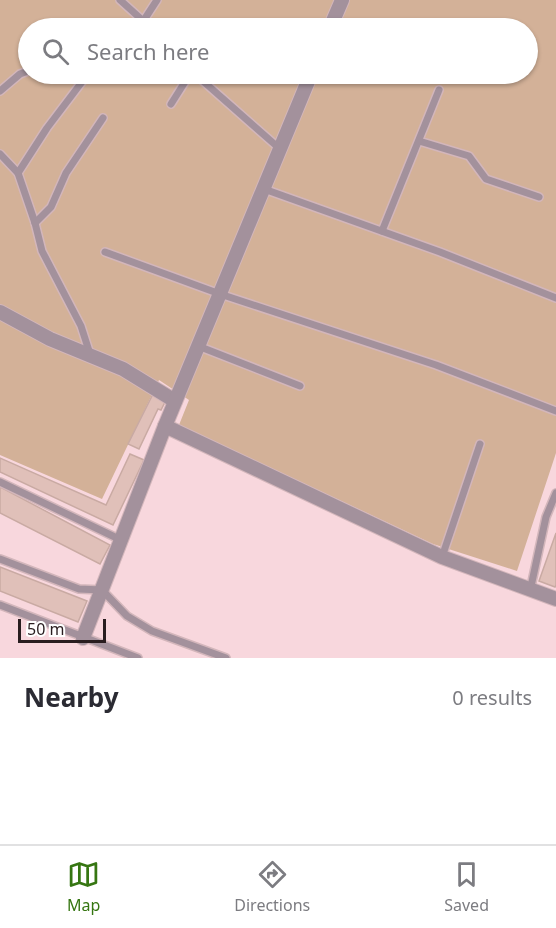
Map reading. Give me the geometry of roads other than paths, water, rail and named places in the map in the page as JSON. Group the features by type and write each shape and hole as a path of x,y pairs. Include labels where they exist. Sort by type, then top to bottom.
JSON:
{"street":[{"path":"334,18 342,0"},
{"path":"83,638 165,426 308,84"},
{"path":"0,312 91,357 123,369 176,401"},
{"path":"165,426 442,557 556,599"}],"lane":[{"path":"120,0 142,18"},
{"path":"145,18 157,0"},
{"path":"0,91 18,76"},
{"path":"18,173 46,128 80,84"},
{"path":"171,104 184,84"},
{"path":"206,84 280,149"},
{"path":"382,231 439,90"},
{"path":"35,223 51,207 66,173 103,118"},
{"path":"419,141 469,156 486,179 539,197"},
{"path":"0,154 18,173 42,251 81,326 91,357"},
{"path":"264,189 440,252 556,298"},
{"path":"105,252 220,294 436,365 556,411"},
{"path":"198,346 300,386"},
{"path":"442,557 480,444"},
{"path":"0,482 121,540"},
{"path":"530,591 546,517 556,493"},
{"path":"0,559 79,589 102,590 128,616 152,631 226,658"},
{"path":"0,605 138,658"}]}
